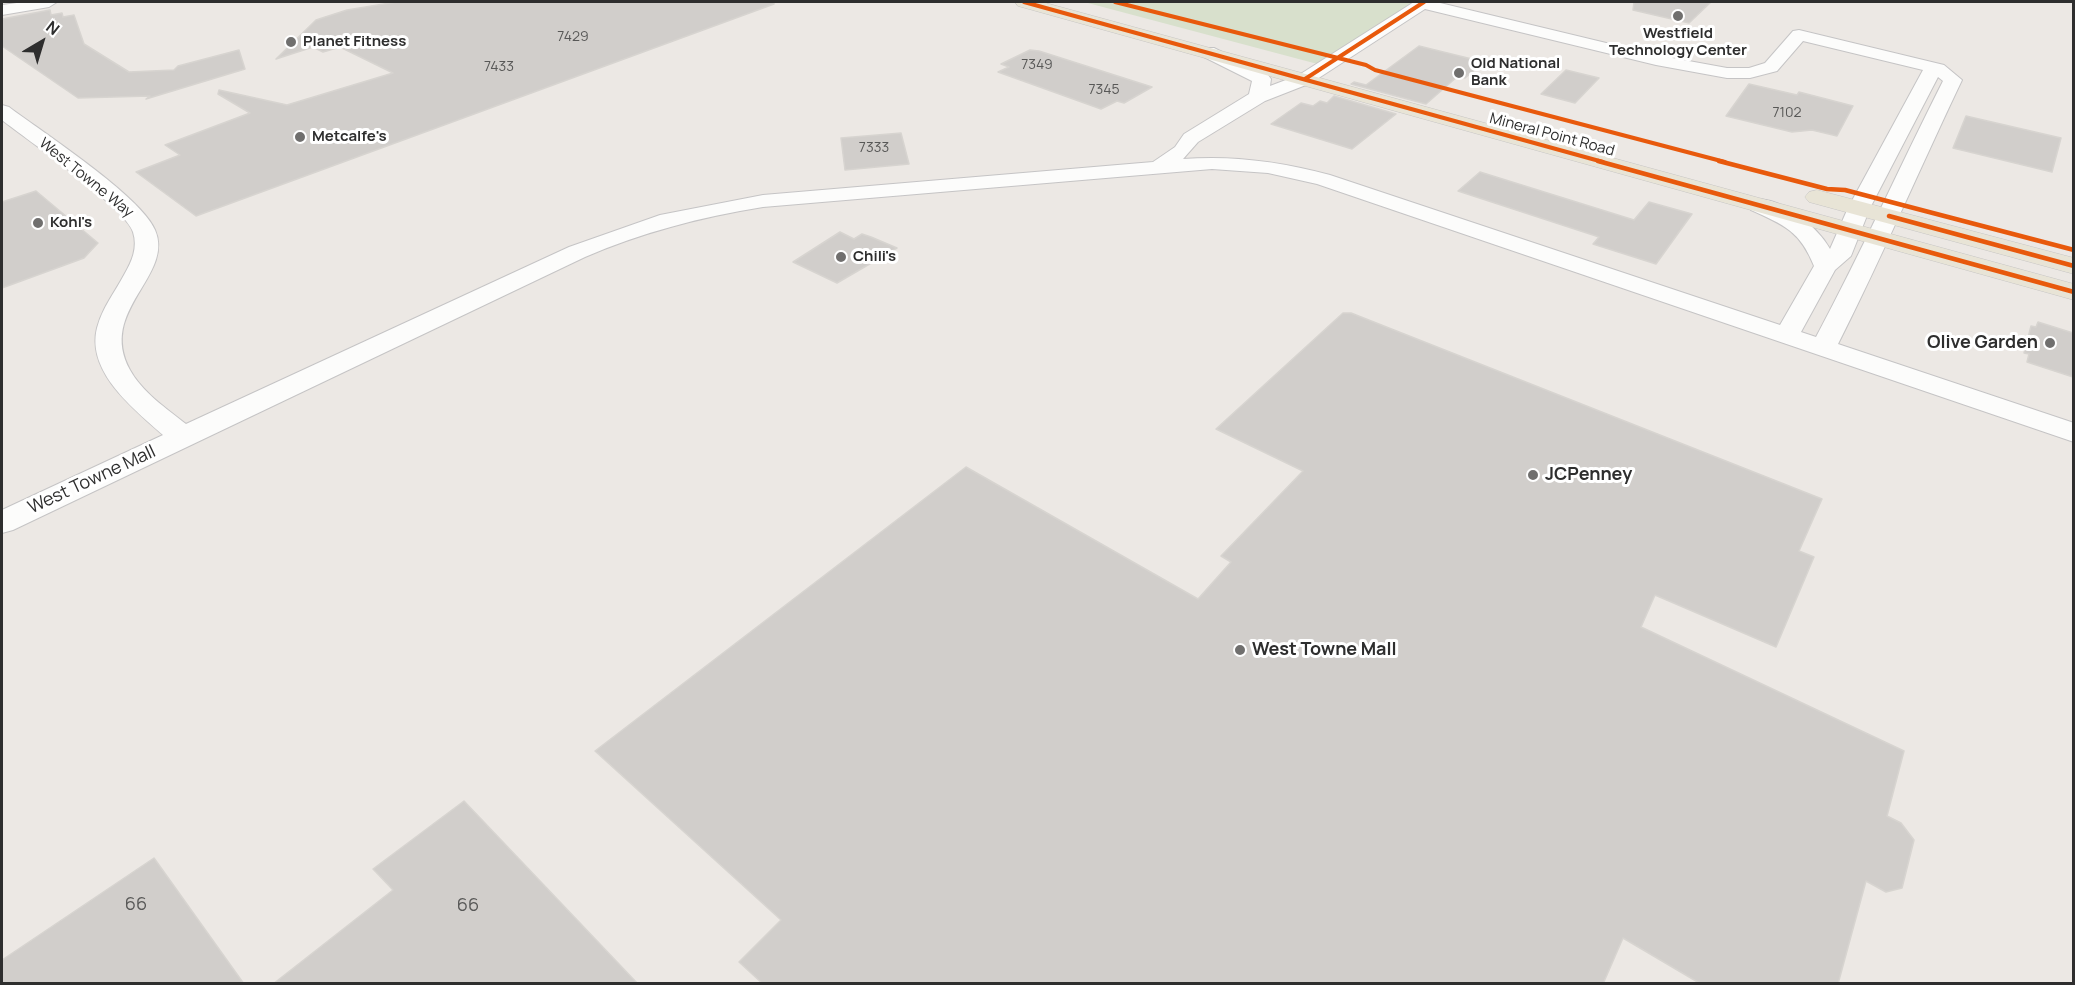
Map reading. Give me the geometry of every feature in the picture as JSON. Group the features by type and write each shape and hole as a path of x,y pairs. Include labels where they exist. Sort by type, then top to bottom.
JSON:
{"main road":[{"name":"Mineral Point Road","path":"1024,2 1759,204 1855,219"},
{"name":"Mineral Point Road","path":"1085,2 1325,66 1884,227 2073,292"},
{"name":"Mineral Point Road","path":"1884,227 2073,266"}],"street":[{"path":"2,10 49,2"},
{"path":"1160,166 1182,151 1191,138 1258,97 1305,79 1423,2 1656,60 1727,73 1750,73 1771,67 1799,35 1910,61 1940,71 1953,80 1884,227 1823,349"},
{"path":"1208,52 1262,79 1258,97"},
{"path":"1786,336 1826,266 1839,256 1855,219 1929,74 1940,71"},
{"path":"1202,133 1203,139 1198,152 1208,164 1217,144 1222,139 1238,137 1300,92 1305,79"},
{"name":"West Towne Way","path":"2,111 118,202 144,231 146,253 112,317 108,331 111,358 127,383 183,437"},
{"path":"1238,137 1247,158 1268,167 1342,185 2073,434"},
{"name":"West Towne Mall","path":"2,522 577,252 655,222 710,209 763,201 1160,166 1208,164 1268,167"},
{"path":"1759,204 1808,231 1813,236 1826,266"}],"green space":[{"path":"1084,2 1424,2 1325,66"}],"building":[{"path":"396,2 774,2 774,4 196,216 136,172 180,155 165,145 250,113 218,94 219,90 287,105 393,73 340,47 323,52 313,47 276,59 316,20 347,10"},
{"name":"Westfield Technology Center","path":"1634,2 1711,2 1689,23 1633,10"},
{"path":"50,10 51,15 62,13 63,17 74,15 84,44 129,72 174,70 178,66 239,50 245,69 146,99 150,96 78,98 2,46 2,19"},
{"path":"1419,46 1484,62 1465,78 1458,76 1426,104 1351,84 1354,82 1366,85"},
{"path":"1030,50 1152,87 1124,103 1117,101 1101,109 998,72 1009,67 1001,64"},
{"path":"1566,70 1599,78 1575,103 1541,94"},
{"path":"1749,84 1797,95 1799,92 1853,106 1837,136 1812,130 1792,132 1726,116"},
{"path":"1334,96 1396,114 1352,149 1271,124 1301,103 1313,106 1320,101 1327,103"},
{"path":"1966,116 2061,138 2052,172 1953,148"},
{"path":"901,133 909,164 845,170 841,138"},
{"path":"1480,172 1634,220 1649,202 1692,214 1656,264 1593,244 1599,237 1458,191"},
{"name":"Kohl's","path":"36,191 98,243 84,258 2,288 2,202"},
{"name":"Chili's","path":"840,232 854,239 862,234 897,248 837,283 793,262"},
{"name":"West Towne Mall","path":"1343,313 1351,313 1822,499 1799,551 1814,557 1776,647 1655,595 1641,627 1904,751 1887,816 1901,823 1914,840 1902,888 1886,892 1866,881 1838,984 1701,984 1623,938 1603,984 763,984 739,962 781,920 595,751 966,467 1198,599 1231,562 1221,556 1303,471 1216,429"},
{"name":"Olive Garden","path":"2038,322 2073,333 2073,377 2027,362 2029,354 2024,353 2031,326 2036,327"},
{"path":"464,801 638,984 273,984 393,890 373,869"},
{"path":"154,858 244,984 2,984 2,960"}],"cycle path":[{"path":"1024,2 2074,292"},
{"path":"1115,2 1366,65 1375,70 1827,189 1845,190 2074,250"},
{"path":"1305,79 1424,2"},
{"path":"1889,216 2074,266"}],"place":[{"name":"Westfield Technology Center","path":"1678,16"},
{"name":"Planet Fitness","path":"291,42"},
{"name":"Old National Bank","path":"1459,73"},
{"name":"Metcalfe's","path":"300,137"},
{"name":"Kohl's","path":"38,223"},
{"name":"Chili's","path":"841,257"},
{"name":"Olive Garden","path":"2050,343"},
{"name":"JCPenney","path":"1533,475"},
{"name":"West Towne Mall","path":"1240,650"}]}
